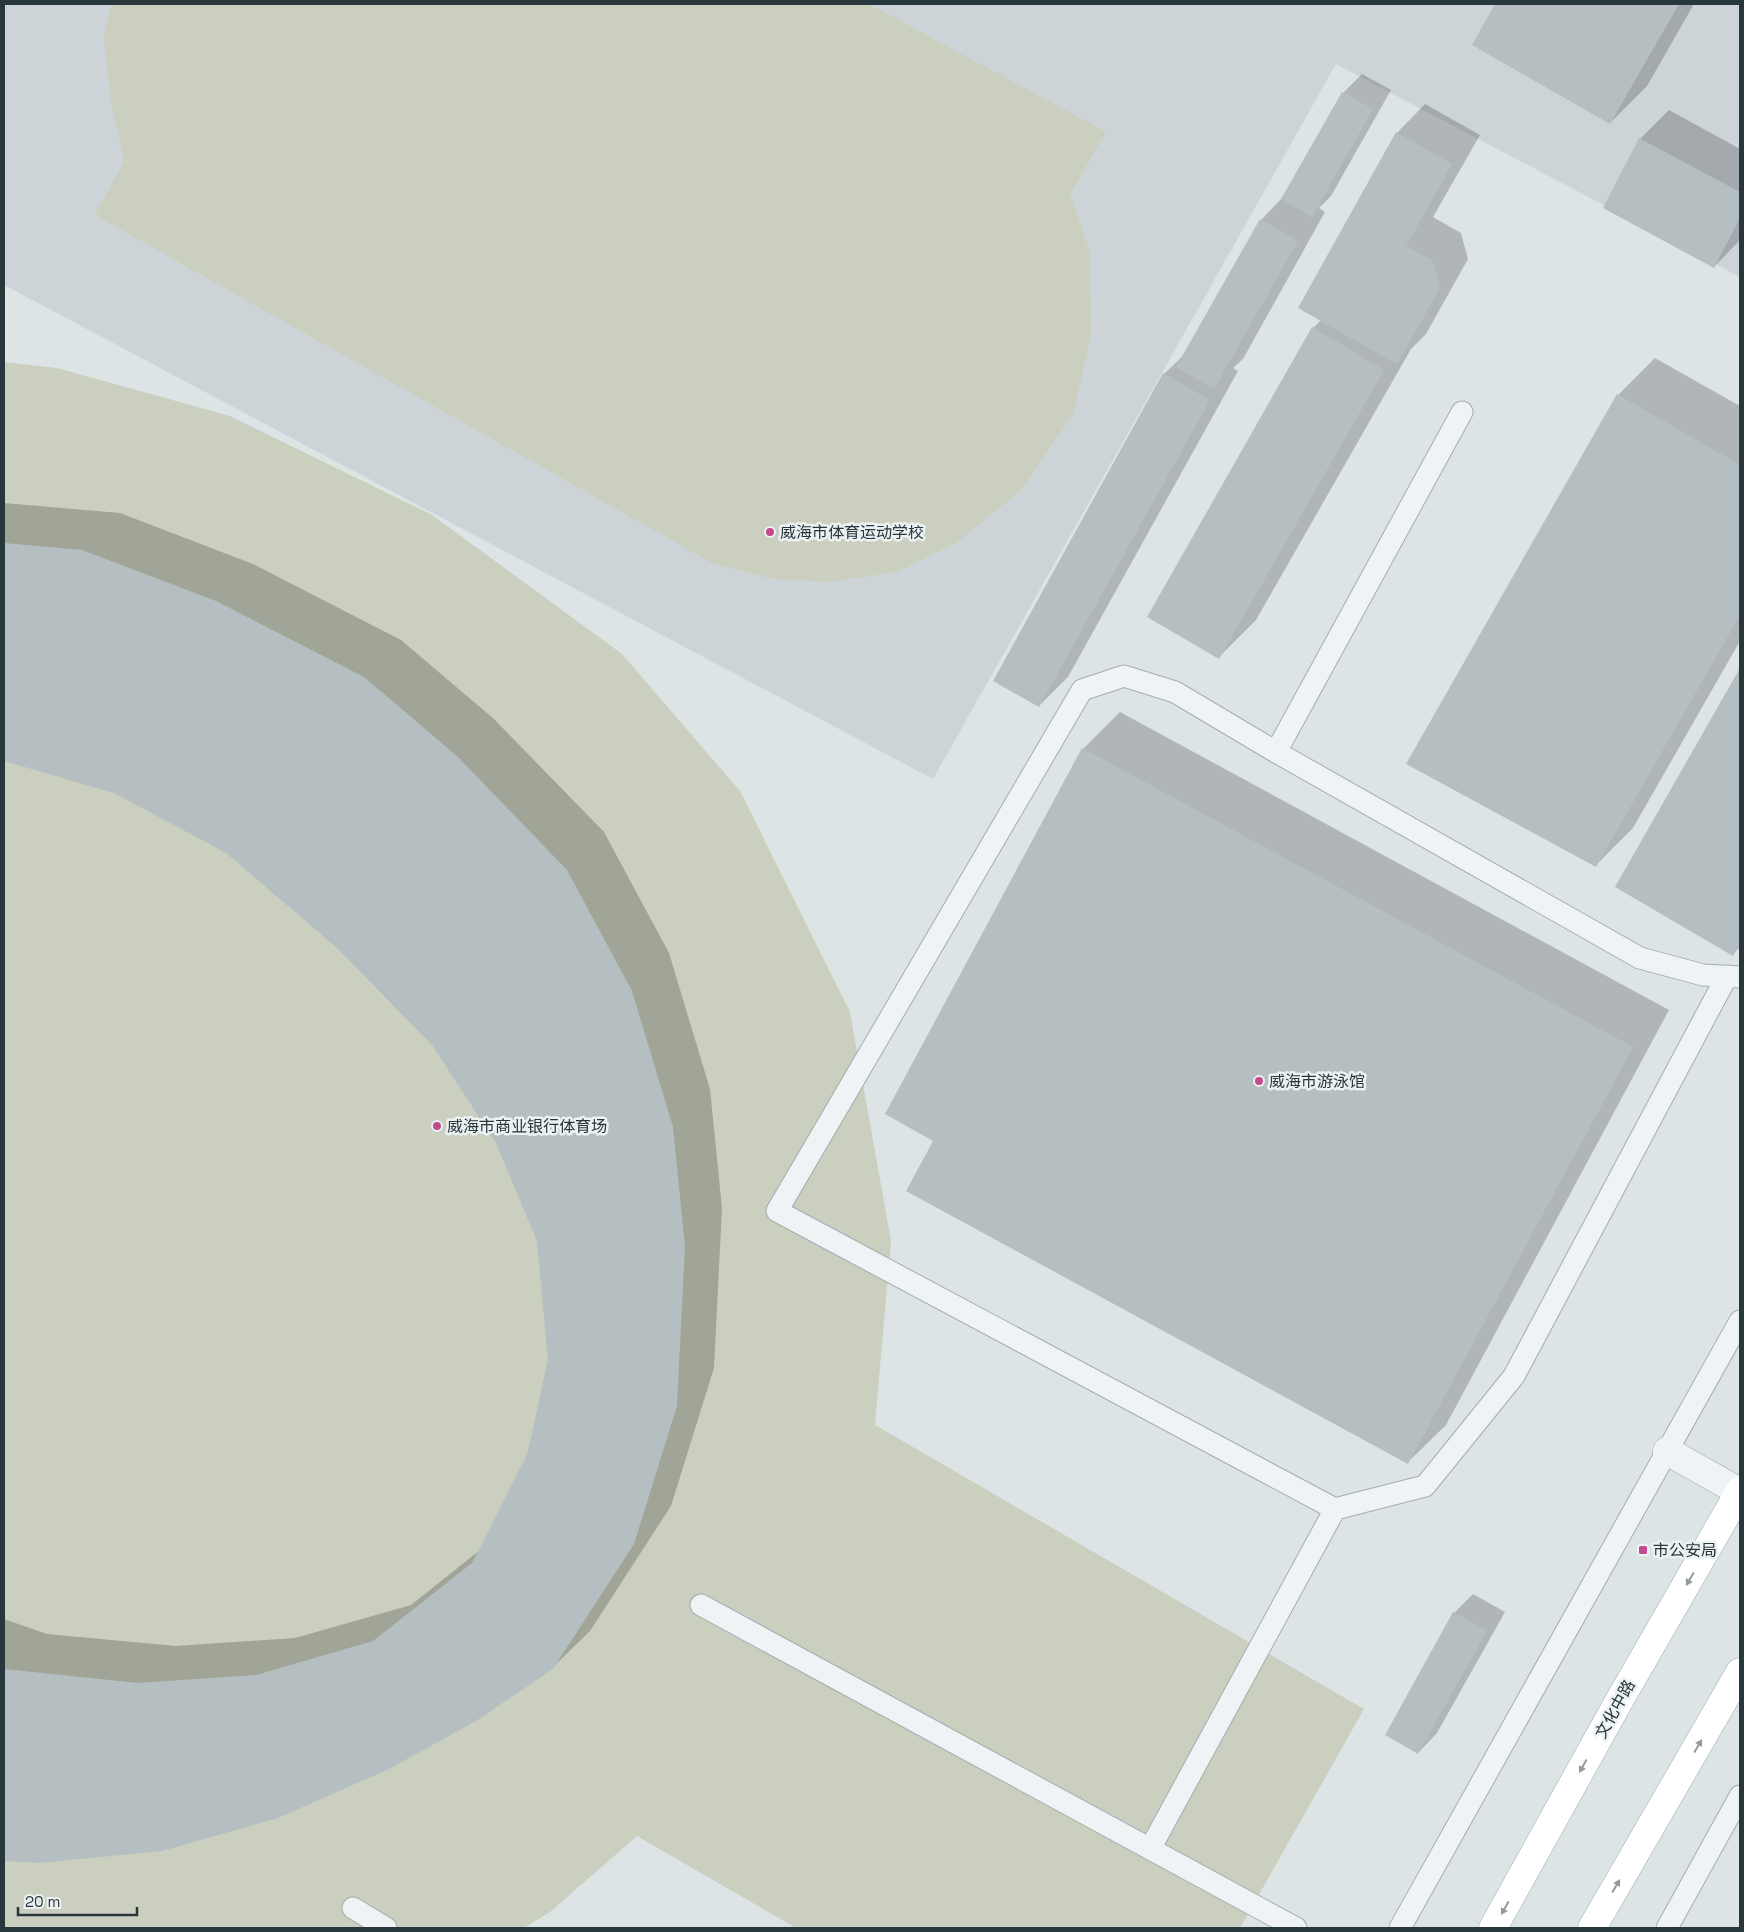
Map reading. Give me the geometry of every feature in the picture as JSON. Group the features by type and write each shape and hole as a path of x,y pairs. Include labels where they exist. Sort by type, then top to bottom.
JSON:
{"main road":[{"name":"文化中路","path":"1493,1928 1619,1701 1740,1491"},
{"path":"1592,1928 1740,1672"}],"street":[{"path":"1667,1451 1740,1491"}],"lane":[{"path":"1276,752 1462,412"},
{"path":"1124,676 1175,692 1276,752 1640,958 1703,975 1734,977 1514,1376 1425,1486 1335,1509 777,1211 1082,690 1124,676"},
{"path":"1400,1928 1740,1321"},
{"path":"1150,1849 1335,1509"},
{"path":"701,1605 1296,1928"},
{"path":"1667,1928 1740,1796"},
{"path":"353,1908 386,1928"}],"shaded area":[{"name":"威海市体育运动学校","path":"4,4 1740,4 1740,277 1336,64 933,779 4,285"}],"green space":[{"path":"111,4 869,4 1106,132 1070,194 1090,252 1091,335 1073,414 1020,491 956,543 896,572 830,582 773,579 714,564 95,215 124,161 111,102 104,37"},
{"name":"威海市商业银行体育场","path":"4,362 57,368 230,416 432,515 622,654 740,791 850,1012 891,1241 875,1425 1364,1709 1240,1928 796,1928 637,1836 550,1912 524,1928 4,1928"}],"building":[{"path":"1495,4 1679,4 1610,124 1472,45"},
{"path":"1342,92 1373,109 1312,217 1281,199"},
{"path":"1396,132 1452,164 1406,246 1433,261 1440,288 1397,364 1298,308"},
{"path":"1639,138 1740,192 1740,218 1714,268 1603,208"},
{"path":"1260,219 1298,241 1214,389 1176,367"},
{"path":"1312,327 1384,370 1219,659 1147,617"},
{"path":"1163,373 1210,400 1039,707 993,681"},
{"path":"1617,394 1740,465 1740,615 1596,867 1406,764"},
{"path":"4,543 82,550 216,601 364,677 457,756 567,870 632,991 673,1127 685,1246 677,1406 634,1544 553,1669 476,1721 389,1769 278,1818 162,1851 39,1863 4,1861 4,1669 138,1683 256,1675 373,1641 472,1563 527,1455 548,1360 537,1241 496,1143 432,1045 337,948 226,853 114,793 4,761"},
{"path":"1740,668 1740,943 1733,956 1615,887"},
{"name":"威海市游泳馆","path":"1082,748 1633,1047 1408,1464 906,1191 933,1141 885,1114"},
{"path":"1453,1612 1487,1631 1418,1754 1385,1735"}],"place":[{"name":"威海市体育运动学校","path":"770,532"},
{"name":"威海市游泳馆","path":"1259,1081"},
{"name":"威海市商业银行体育场","path":"437,1126"},
{"name":"市公安局","path":"1643,1550"}]}
